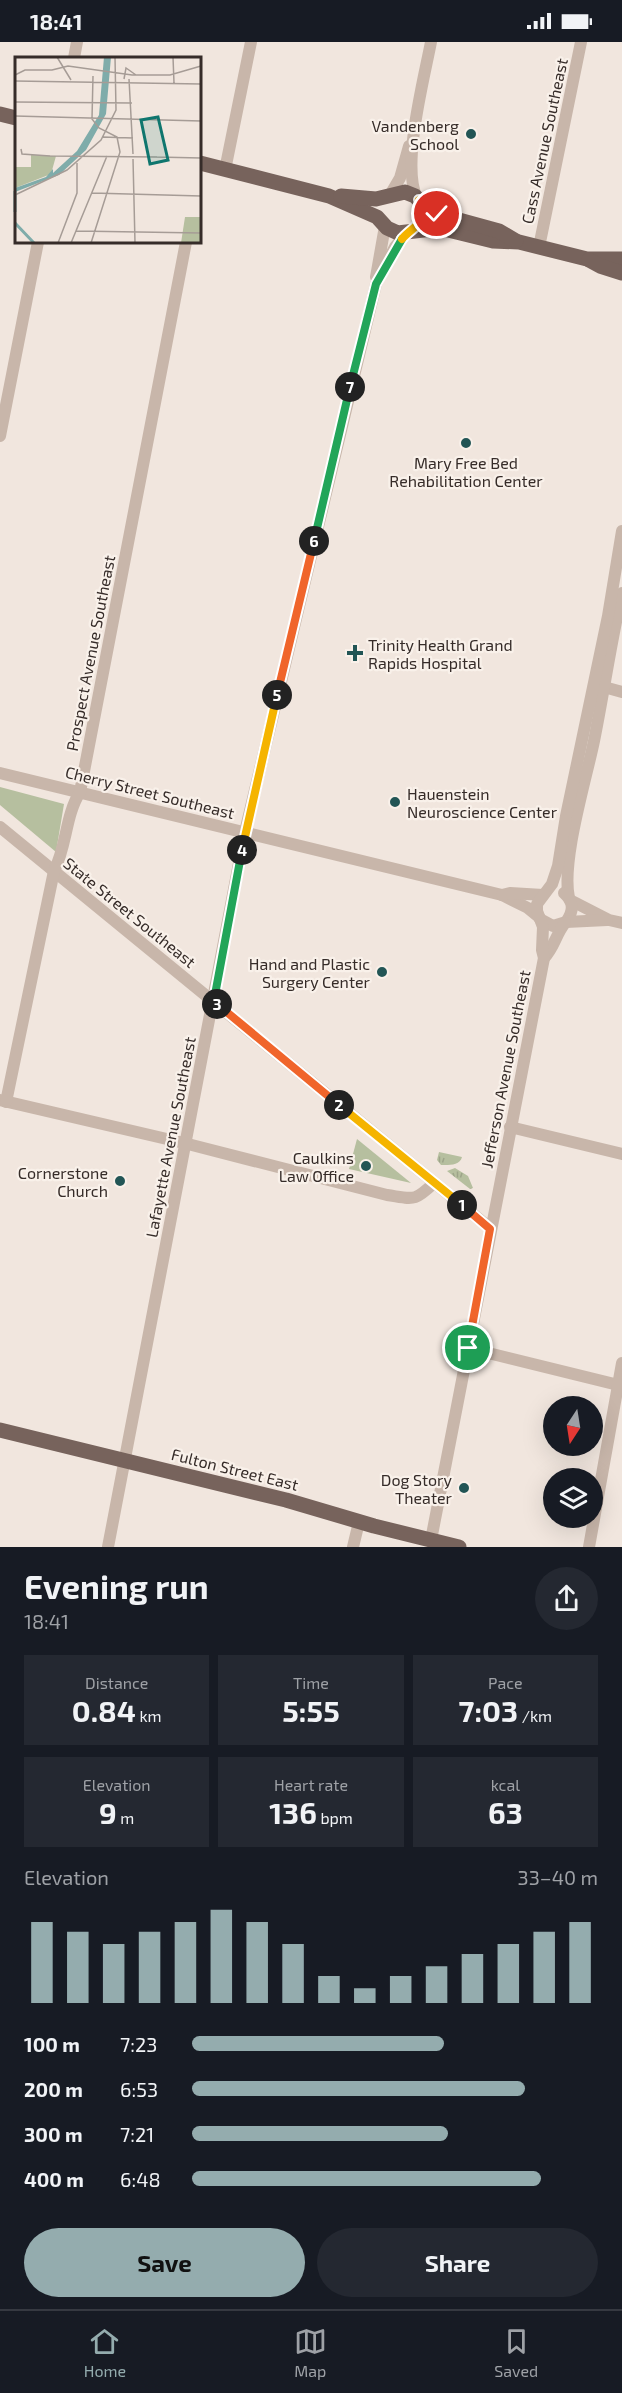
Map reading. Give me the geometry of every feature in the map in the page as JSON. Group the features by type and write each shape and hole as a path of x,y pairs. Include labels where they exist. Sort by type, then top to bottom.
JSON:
{"main road":[{"path":"0,114 15,118"},
{"path":"201,166 329,196 370,213 398,233 440,228 493,241 519,242 587,259 622,259"},
{"path":"329,196 376,199 405,192 437,214 499,231 519,242"},
{"path":"384,224 381,211 385,200 390,195"},
{"path":"409,232 418,226 422,218 418,199"},
{"path":"587,259 622,273"},
{"name":"Fulton Street East","path":"0,1430 295,1502 359,1522 459,1547"}],"street":[{"path":"74,57 77,42"},
{"path":"225,170 251,42"},
{"path":"390,195 400,178 413,133 431,42"},
{"name":"Cass Avenue Southeast","path":"539,247 581,42"},
{"path":"413,133 412,182 418,199"},
{"path":"376,284 375,273 384,224"},
{"name":"Lafayette Avenue Southeast","path":"108,1547 245,832 376,284 395,247 409,232"},
{"path":"0,436 38,243"},
{"name":"Prospect Avenue Southeast","path":"3,1101 54,872 61,857 73,804 80,792 186,243"},
{"path":"609,920 566,922 553,926 540,918 537,904 552,884 558,866 566,816 608,616 622,531"},
{"path":"566,922 572,913 567,884 571,853 622,592"},
{"path":"604,687 622,692"},
{"name":"Cherry Street Southeast","path":"0,773 502,895 528,908 540,918"},
{"name":"State Street Southeast","path":"0,826 490,1229"},
{"path":"543,894 556,891 609,920 622,923"},
{"name":"Cherry Street Southeast","path":"502,895 510,893 543,894"},
{"name":"Jefferson Avenue Southeast","path":"431,1540 544,958 543,927 540,918"},
{"name":"Jefferson Avenue Southeast","path":"544,958 550,952 554,937 566,922"},
{"path":"3,1101 184,1143 387,1195 413,1199 434,1182"},
{"path":"510,1127 622,1154"},
{"path":"468,1348 620,1386"},
{"path":"589,1547 620,1386 622,1363"},
{"path":"353,1547 359,1522"}],"green space":[{"path":"0,787 64,804 56,852 0,805"},
{"path":"357,1139 411,1183 349,1169"},
{"path":"439,1152 462,1157 456,1163 441,1165 437,1160"},
{"path":"455,1168 468,1176 473,1188 470,1189 447,1171"}],"place":[{"name":"Vandenberg School","path":"471,134"},
{"name":"Mary Free Bed Rehabilitation Center","path":"466,443"},
{"name":"Trinity Health Grand Rapids Hospital","path":"355,653"},
{"name":"Hauenstein Neuroscience Center","path":"395,802"},
{"name":"Hand and Plastic Surgery Center","path":"382,972"},
{"name":"Caulkins Law Office","path":"366,1166"},
{"name":"Cornerstone Church","path":"120,1181"},
{"name":"Dog Story Theater","path":"464,1488"}],"route":[{"path":"437,214 426,208 419,200 423,212 420,222 395,247 376,284 245,832 214,1000 490,1229 468,1348"}]}
